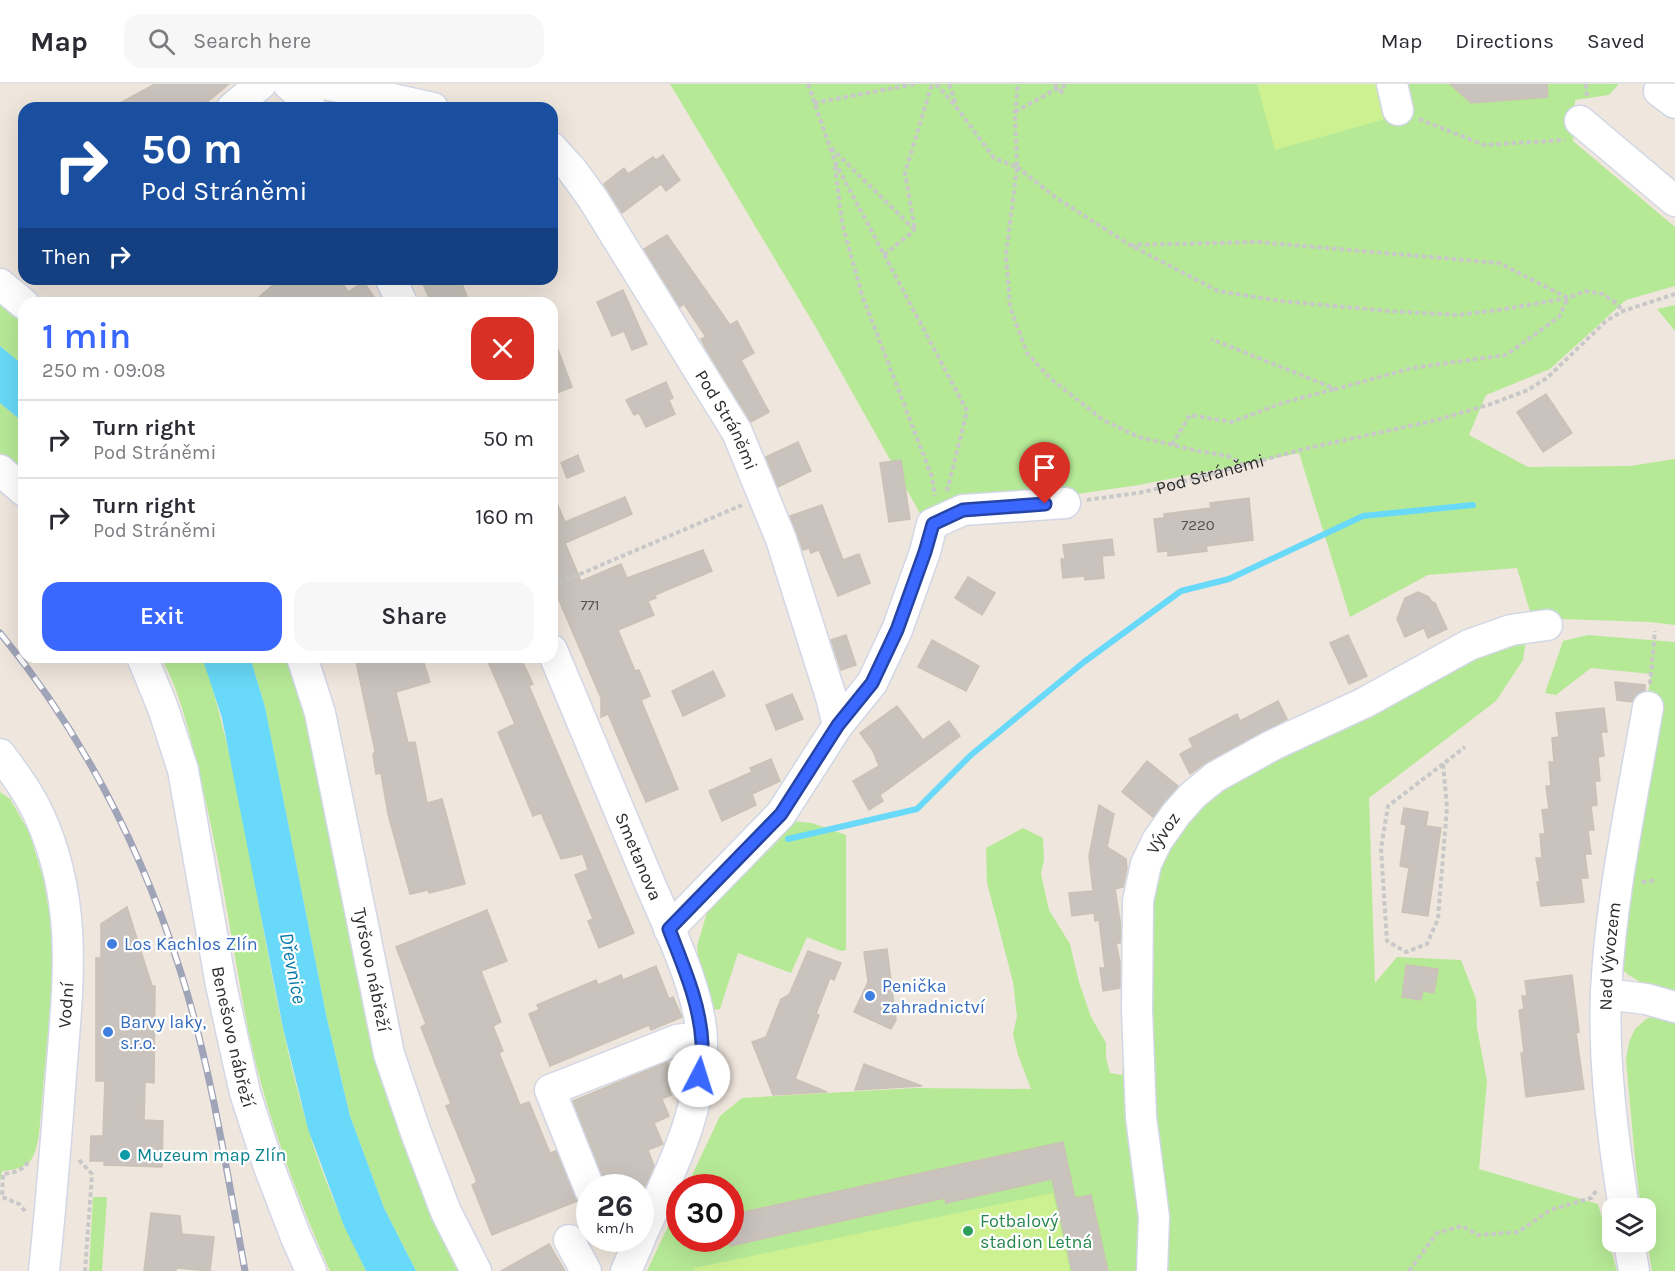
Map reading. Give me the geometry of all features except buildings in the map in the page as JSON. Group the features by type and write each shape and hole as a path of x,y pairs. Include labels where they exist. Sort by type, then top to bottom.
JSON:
{"street":[{"path":"239,102 261,84"},
{"path":"288,84 308,102"},
{"path":"325,84 406,102"},
{"path":"1589,119 1675,201"},
{"name":"Pod Stráněmi","path":"558,155 593,199 737,432 781,538 838,725"},
{"path":"0,470 18,486"},
{"path":"669,929 781,814 838,725 872,683 897,630 933,524 963,510 1065,503"},
{"name":"Vývoz","path":"1152,1271 1154,1217 1141,1117 1137,977 1138,902 1146,864 1157,841 1193,795 1224,772 1273,745 1364,703 1469,645 1511,630 1547,625"},
{"name":"Benešovo nábřeží","path":"144,663 163,708 183,770 221,985 245,1093 276,1184 311,1271"},
{"name":"Tyršovo nábřeží","path":"304,663 320,713 389,1054 446,1212 476,1271"},
{"name":"Smetanova","path":"557,663 669,929 692,990 699,1017 701,1037 699,1076 691,1119 654,1204"},
{"name":"Nad Vývozem","path":"1622,1198 1608,1075 1606,994 1625,827 1648,707"},
{"name":"Vodní","path":"17,763 54,855 68,922 68,988 44,1271"},
{"path":"1606,994 1646,999 1675,1007"},
{"path":"584,1174 550,1090 677,1040 701,1037"},
{"path":"569,1240 586,1271"},
{"name":"Smetanova","path":"626,1271 634,1252"},
{"path":"1631,1252 1634,1271"}],"path":[{"path":"808,84 835,162 967,411 940,521"},
{"path":"814,103 915,84"},
{"path":"915,230 905,173 934,84 957,108 994,158 1017,167 1054,197 1130,245 1218,291 1281,301 1458,315 1568,298 1585,291 1603,294 1623,311"},
{"path":"949,84 957,108"},
{"path":"1018,84 1015,112 1017,167 1006,255 1010,307 1027,353 1050,378 1103,420 1139,437 1198,452 1228,456 1245,466"},
{"path":"1015,112 1056,86 1062,92 1064,84"},
{"path":"1395,97 1484,145 1589,119 1586,84"},
{"path":"829,145 915,230"},
{"path":"835,162 842,223 862,295 932,477 940,521"},
{"path":"884,255 915,230"},
{"path":"1130,245 1258,242 1499,263 1568,298"},
{"name":"Pod Stráněmi","path":"1065,503 1144,492 1304,449 1437,420 1491,404 1528,390 1547,378 1606,321 1623,311 1675,294"},
{"path":"1172,445 1190,415 1232,422 1282,402 1412,368 1506,355 1559,316 1568,298"},
{"path":"1211,339 1336,389"},
{"path":"558,583 762,496"},
{"path":"1648,707 1655,631"},
{"path":"1443,764 1448,807 1438,919 1428,944 1406,952 1387,941 1381,849 1388,806 1465,747"},
{"path":"27,1214 20,1204 2,1197 3,1174 12,1173 25,1166 30,1157"},
{"path":"1409,1271 1437,1233 1462,1226 1478,1235 1518,1232 1550,1210 1591,1198 1617,1164"},
{"path":"85,1271 91,1188"}],"green space":[{"path":"670,84 1619,84 1609,95 1575,100 1573,141 1675,227 1675,286 1626,300 1550,369 1486,395 1469,435 1528,467 1630,466 1675,459 1675,625 1532,618 1517,568 1428,575 1350,617 1299,453 1139,485 1049,498 930,531 815,326"},
{"path":"1257,84 1382,84 1392,117 1275,150"},
{"path":"0,298 18,312 18,361 0,346"},
{"path":"1675,305 1675,331 1657,309"},
{"path":"0,403 18,418 18,467 0,453"},
{"path":"1588,635 1675,642 1675,993 1630,976 1609,954 1651,674 1591,668 1556,695 1545,693 1563,641"},
{"path":"1526,640 1523,660 1496,701 1369,798 1375,983 1397,957 1461,960 1476,999 1477,1028 1487,1081 1479,1169 1598,1204 1602,1218 1602,1252 1612,1252 1617,1271 647,1271 666,1231 666,1252 744,1252 744,1174 693,1174 720,1116 742,1098 915,1088 1031,1089 1013,1034 1017,1016 1013,982 987,883 986,848 1023,828 1043,838 1044,860 1041,874 1049,910 1070,944 1079,982 1091,1017 1106,1043 1106,1058 1110,1073 1122,1075 1146,893 1163,846 1202,798 1475,654"},
{"path":"164,663 205,663 235,778 280,1013 308,1128 327,1183 366,1271 330,1271 305,1212 272,1122 248,1029 204,794 186,721"},
{"path":"252,663 292,663 464,1271 416,1271 384,1208 350,1116 327,1019 265,707"},
{"path":"0,792 10,799 29,832 43,877 51,923 54,962 37,1144 29,1162 19,1168 2,1171 0,1182"},
{"path":"792,821 812,823 846,835 846,950 841,951 807,937 791,973 738,953 720,1009 712,1010 700,974 697,946 709,906"},
{"path":"1651,1017 1675,1022 1675,1271 1652,1271 1649,1252 1656,1252 1656,1198 1640,1198 1636,1169 1626,1060 1629,1042 1635,1029"},
{"name":"Fotbalový stadion Letná","path":"1053,1193 1070,1271 695,1271 694,1268"},
{"path":"93,1197 107,1197 102,1271 89,1271"}],"water":[{"path":"0,346 18,361 18,418 0,403"},
{"name":"Dřevnice","path":"204,663 252,663 265,707 327,1019 350,1116 384,1208 416,1271 366,1271 344,1226 308,1129 283,1028 222,718"}],"waterway":[{"path":"788,839 917,809 971,755 1084,662 1181,591 1229,579 1363,516 1473,505"}],"railway":[{"path":"0,633 18,656"},
{"path":"24,663 57,711 107,794 148,882 165,927 192,1009 201,1045 218,1120 245,1271"}],"place":[{"name":"Los Kachlos Zlín","path":"112,944"},
{"name":"Penička zahradnictví","path":"870,996"},
{"name":"Barvy laky, s.r.o.","path":"108,1032"},
{"name":"Muzeum map Zlín","path":"125,1155"},
{"name":"Fotbalový stadion Letná","path":"968,1231"}],"route":[{"path":"699,1076 702,1044 699,1017 692,990 669,929 781,814 838,725 872,683 897,630 933,524 963,510 1045,504"}]}
